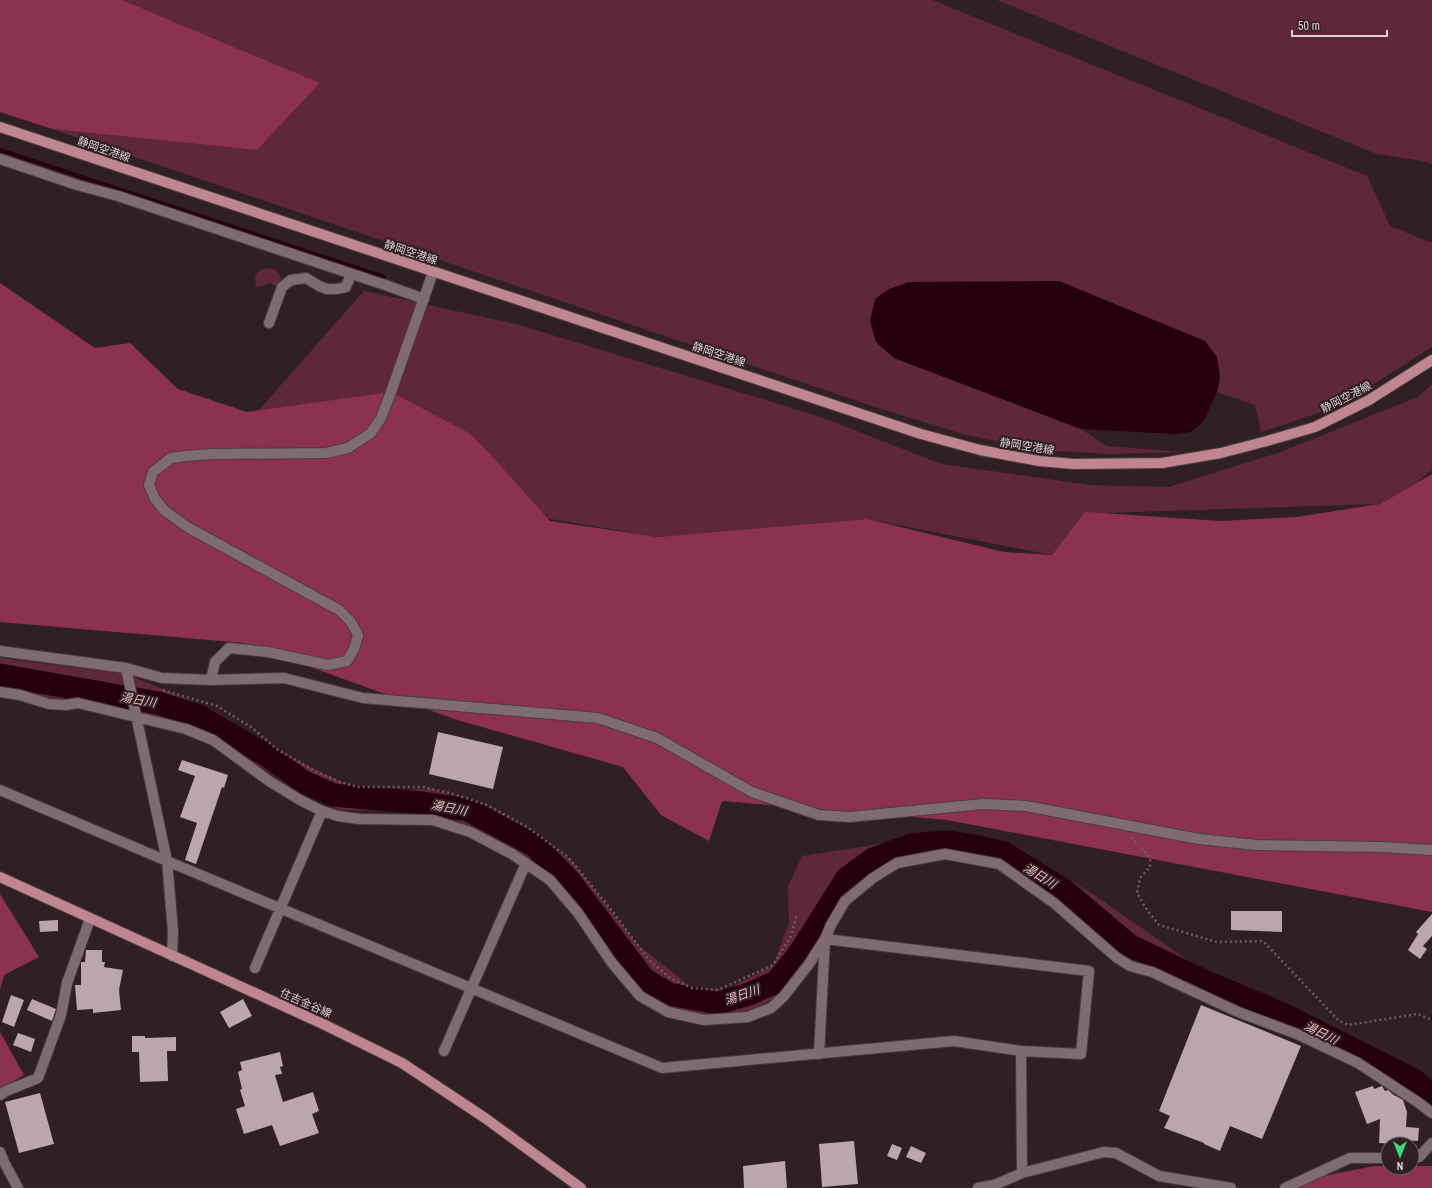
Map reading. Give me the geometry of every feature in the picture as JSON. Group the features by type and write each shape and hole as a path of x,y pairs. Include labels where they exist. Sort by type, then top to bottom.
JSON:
{"main road":[{"name":"静岡空港線","path":"0,127 921,434 980,450 1039,461 1074,464 1162,462 1221,453 1315,427 1369,400 1432,360"},
{"name":"住吉金谷線","path":"0,877 323,1024 402,1063 485,1118 581,1188"}],"street":[{"path":"0,159 77,185 118,196 424,299"},
{"path":"211,680 214,662 229,648 268,652 328,665 347,661 354,649 358,636 351,622 339,610 188,528 166,511 155,499 149,485 153,472 171,458 185,456 213,454 326,453 348,448 371,433 381,418 434,272"},
{"path":"269,323 281,290 287,283 296,278 306,278 323,288 340,288 347,285 351,274"},
{"path":"0,651 126,668 162,678 211,680 284,678 363,698 598,718 657,738 752,792 819,815 850,817 983,804 1026,806 1118,822 1199,839 1257,845 1382,846 1432,850"},
{"path":"126,668 166,861 173,931 172,956"},
{"path":"0,692 20,695 49,704 66,705 78,703 186,729 213,740 269,781 322,811 359,819 433,820 470,832 512,854 550,880 578,913 612,963 640,996 668,1012 704,1020 748,1017 771,1008 784,996 809,964 825,939 831,925 845,901 873,878 897,863 945,854 999,864 1054,903 1116,957 1130,966 1152,972 1238,1012 1297,1034 1358,1063 1432,1113"},
{"path":"0,790 662,1068 954,1041 1021,1051 1081,1054 1089,971 825,939"},
{"path":"255,968 279,908 322,811"},
{"path":"444,1051 526,863"},
{"path":"0,1095 6,1091 38,1078 61,1015 67,983 90,919"},
{"path":"820,1054 825,939"},
{"path":"1021,1051 1022,1173"},
{"path":"1420,1156 1432,1143"},
{"path":"0,1152 18,1188"},
{"path":"978,1188 994,1185 1022,1173 1104,1152 1116,1153 1158,1176 1231,1188"},
{"path":"1286,1188 1350,1158 1380,1158"}],"path":[{"path":"1118,822 1150,857 1150,868 1140,878 1137,893 1147,910 1159,925 1217,942 1264,941 1338,1020 1348,1025 1418,1014 1432,1020"}],"shaded area":[{"path":"0,0 122,0 320,83 257,150 52,129 0,112"},
{"path":"122,0 932,0 1367,176 1390,226 1432,243 1432,347 1377,382 1321,412 1261,432 1255,405 1217,392 1220,377 894,358 1081,429 1107,446 1184,452 1109,454 1038,450 963,434 878,408 52,129 257,150 320,83"},
{"path":"997,0 1432,0 1432,164 1423,161 1377,154"},
{"path":"267,268 278,273 281,280 280,283 274,285 269,282 256,288 255,276 260,270"},
{"path":"1059,281 1205,341 1217,357 1220,377 1217,392 1203,422 1191,432 1177,434 1081,429 894,358 876,342 870,321 875,299 889,289 909,282"},
{"path":"0,283 95,348 130,343 178,389 247,412 391,392 469,433 550,521 658,537 867,519 1004,552 1052,555 1085,512 1221,521 1296,517 1380,504 1432,474 1432,912 947,820 722,801 709,841 661,815 623,767 454,719 244,643 0,622"},
{"path":"364,291 516,324 821,417 941,464 1090,485 1169,487 1278,453 1418,397 1432,384 1432,470 1416,483 1380,504 1103,513 1052,555 867,519 658,537 533,516 258,411"},
{"path":"0,658 127,674 215,711 296,760 358,790 432,789 502,814 572,861 636,943 692,988 726,990 773,965 789,923 788,886 802,856 937,833 1019,849 1093,894 1216,980 1332,1026 1432,1083 1432,1114 1371,1072 1306,1039 1129,956 1000,860 945,850 887,862 846,892 822,931 776,997 746,1014 710,1015 659,1007 616,964 589,921 541,864 440,812 341,810 295,790 219,739 155,715 0,689"},
{"path":"0,894 39,957 4,975 0,990"},
{"path":"0,1032 24,1075 0,1089"},
{"path":"1374,1166 1380,1166 1380,1176 1420,1176 1420,1166 1432,1166 1432,1188 1288,1188 1303,1180"}],"building":[{"path":"438,732 503,747 493,789 429,774"},
{"path":"182,760 228,775 224,788 222,787 196,864 185,860 197,823 180,817 195,776 178,770"},
{"path":"1231,911 1282,911 1282,932 1231,930"},
{"path":"1432,914 1432,936 1423,946 1427,949 1420,959 1408,950 1418,934 1416,932"},
{"path":"58,920 58,931 40,932 39,921"},
{"path":"86,950 102,950 102,962 105,962 104,967 123,970 119,990 121,1010 93,1013 93,1009 77,1010 75,985 81,985 81,962 85,962"},
{"path":"11,995 24,1000 14,1027 2,1022"},
{"path":"32,999 56,1009 52,1021 27,1010"},
{"path":"243,999 252,1016 229,1028 220,1012"},
{"path":"1201,1005 1301,1046 1262,1139 1230,1126 1220,1151 1204,1143 1164,1128 1170,1116 1159,1111"},
{"path":"18,1033 35,1039 31,1052 13,1045"},
{"path":"132,1036 145,1036 145,1038 176,1037 176,1051 167,1051 168,1081 140,1082 139,1052 132,1052"},
{"path":"280,1052 283,1066 280,1067 282,1074 275,1075 283,1102 313,1092 319,1111 312,1114 319,1133 280,1146 272,1125 244,1134 236,1109 245,1106 240,1090 242,1089 238,1072 242,1070 240,1062"},
{"path":"1373,1086 1374,1089 1382,1086 1385,1091 1388,1090 1403,1100 1407,1112 1406,1127 1419,1128 1418,1136 1380,1136 1379,1143 1380,1119 1367,1124 1355,1092"},
{"path":"40,1093 54,1144 19,1153 5,1102"},
{"path":"854,1141 858,1184 822,1187 819,1144"},
{"path":"892,1144 902,1148 897,1160 887,1156"},
{"path":"911,1146 926,1153 921,1163 906,1157"},
{"path":"785,1161 787,1188 744,1188 743,1166"}],"waterway":[{"path":"0,150 384,277"},
{"name":"湯日川","path":"0,675 158,703 199,716 266,755 304,782 333,795 423,803 468,810 535,846 568,879 644,979 669,994 718,1003 749,994 776,982 799,954 847,878 873,859 911,845 945,842 969,845 1004,853 1064,890 1129,945 1204,981 1285,1015 1414,1080 1432,1096"}]}
